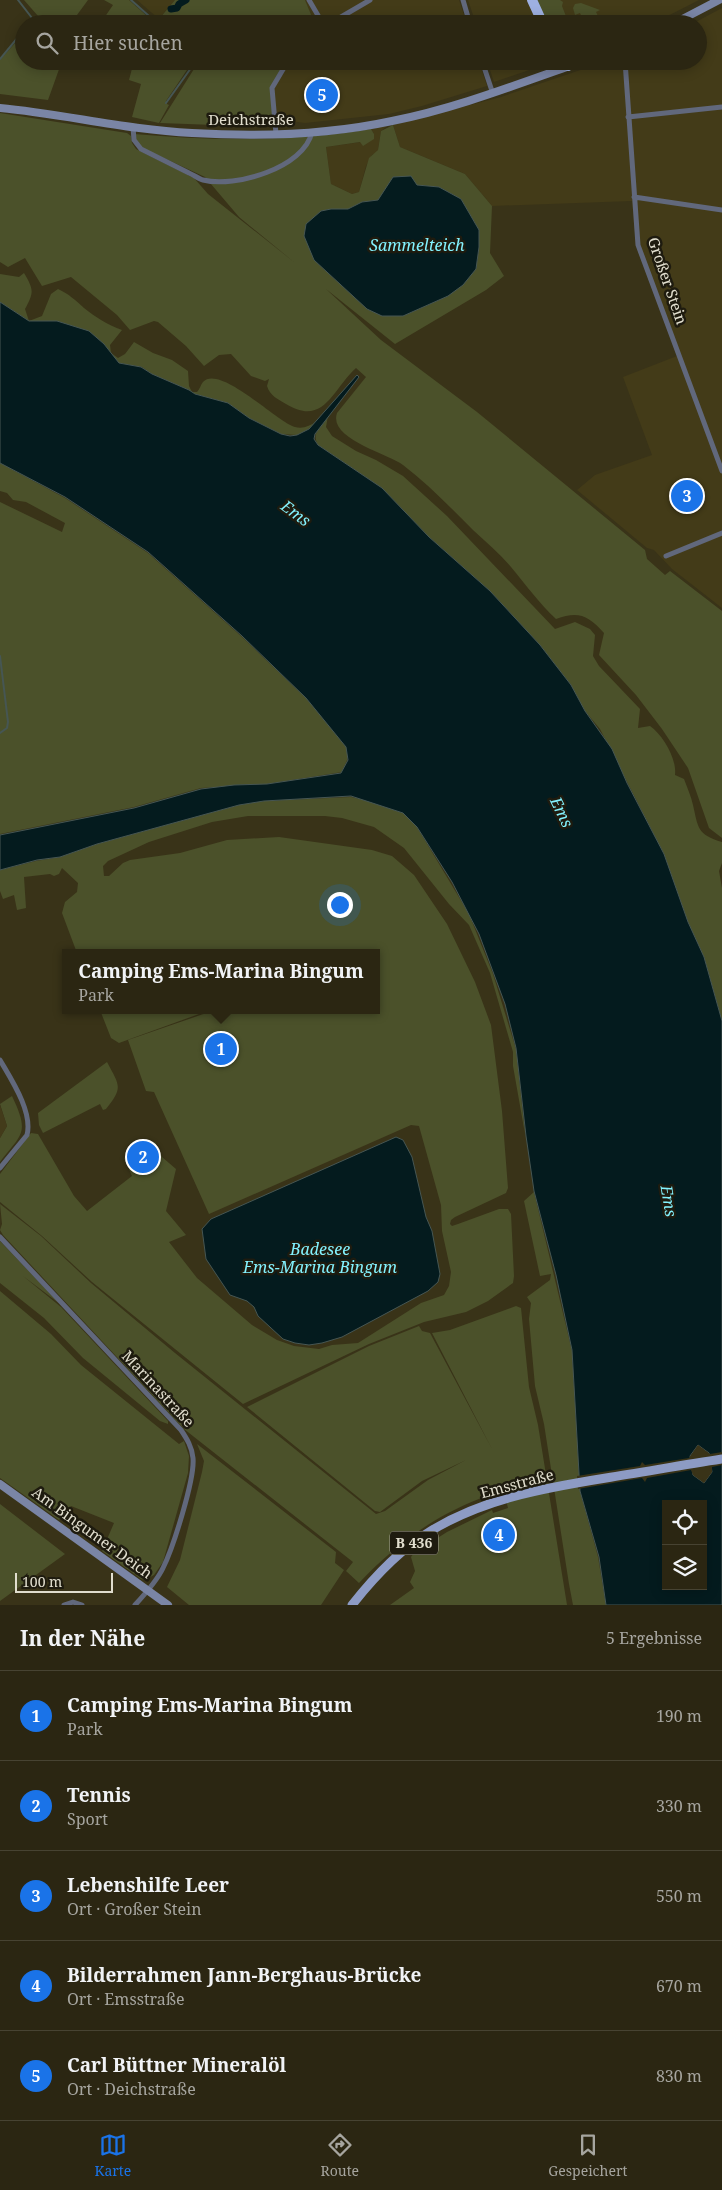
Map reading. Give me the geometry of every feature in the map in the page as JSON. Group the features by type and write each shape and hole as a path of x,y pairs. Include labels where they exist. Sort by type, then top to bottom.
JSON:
{"highway":[{"path":"532,0 539,15"}],"main road":[{"path":"690,15 719,0"},
{"name":"Deichstraße","path":"0,108 191,134 312,132 390,122 493,94 552,70"},
{"name":"Emsstraße","path":"352,1605 377,1575 417,1540 446,1523 493,1502 563,1486 722,1459"},
{"name":"Am Bingumer Deich","path":"0,1484 168,1605"}],"street":[{"path":"309,0 318,15"},
{"path":"345,15 370,0"},
{"path":"463,0 467,15"},
{"path":"276,134 272,88 283,70"},
{"path":"485,70 493,94"},
{"name":"Großer Stein","path":"625,70 638,245 722,472"},
{"path":"628,117 722,107"},
{"path":"133,127 134,140 141,149 204,180 238,180 272,170 288,162 303,149 310,139 312,132"},
{"path":"634,197 722,210"},
{"path":"666,556 722,533"},
{"path":"0,1060 15,1085 22,1102 28,1129 27,1135 0,1168"},
{"name":"Marinastraße","path":"0,1237 181,1430 190,1444 193,1457 192,1476 163,1570 136,1605"},
{"path":"64,1605 73,1602 82,1605"}],"shaded area":[{"path":"137,0 175,0 162,15 154,15"},
{"path":"305,0 459,0 464,15 311,15"},
{"path":"468,0 699,0 670,15 473,15"},
{"path":"722,8 722,608 672,569 654,550 647,548 577,490 595,475 652,455 623,377 677,356 636,246 632,201 492,206 465,174 400,147 393,125 501,97 580,70 707,70 707,16"},
{"path":"282,70 482,70 487,86 389,114 305,123 274,119 271,87"},
{"path":"490,70 529,70 494,82"},
{"path":"387,126 381,131 378,150 372,155 366,166 359,192 352,194 331,184 326,147 361,142 374,134 371,129"}],"green space":[{"path":"24,0 88,0 77,15 37,15"},
{"path":"104,0 129,0 146,15 106,15 113,5"},
{"path":"175,0 305,0 311,15 162,15"},
{"path":"535,0 560,0 563,2 562,6 566,15 542,15"},
{"path":"581,3 600,10 596,12 598,15 581,15 580,13 575,15 573,8 575,4"},
{"path":"15,43 15,70 59,70 48,100 0,94 0,60"},
{"path":"132,70 187,70 166,101 169,105 159,123 132,117 141,84 129,80"},
{"path":"193,70 281,70 271,87 274,119 242,126 160,123"},
{"path":"0,113 127,133 131,136 132,143 136,149 194,178 208,194 294,262 239,217 205,177 138,146 134,134 252,139 312,136 371,129 374,139 363,146 360,142 326,147 331,184 352,194 359,192 369,158 378,150 381,131 393,125 400,147 465,174 492,206 490,253 504,276 486,290 395,344 326,289 381,340 477,412 645,550 647,559 665,575 670,571 722,611 722,838 709,828 688,768 662,729 636,695 599,655 604,633 593,622 582,616 571,615 556,619 502,557 421,480 395,460 350,438 341,430 337,422 337,413 366,377 356,368 319,409 310,411 299,410 275,397 267,386 269,379 265,381 251,376 231,354 219,355 204,366 186,346 158,322 154,321 130,330 117,315 71,277 42,286 25,258 8,267 0,262","holes":["416,185 439,187 461,199 479,230 476,269 448,296 403,316 351,294 314,260 331,209 348,209 362,202 378,200"]},
{"path":"24,273 32,291 25,309 29,321 0,302 0,274 19,277"},
{"path":"58,289 69,295 97,318 122,330 110,345 111,353 118,358 125,354 134,342 153,353 172,360 188,371 189,386 192,392 152,374 142,367 119,363 39,322 29,321 42,316 51,294"},
{"path":"211,379 222,381 235,387 295,427 306,427 317,421 304,433 297,435 281,434 249,418 228,403 192,392 197,392 203,382"},
{"path":"328,416 326,427 332,436 403,476 447,516 555,629 575,622 590,629 595,635 593,656 599,666 640,709 638,728 650,726 664,741 674,762 675,775 684,779 700,829 708,836 722,842 722,863 719,871 722,888 722,1021 704,957 688,922 664,854 600,729 585,711 571,685 540,645 490,591 429,537 382,488 318,445 316,433"},
{"path":"0,463 65,498 148,553 242,637 307,699 347,747 347,760 342,772 267,784 201,788 134,807 0,834 0,502 62,532 65,523 26,502 13,500 7,493 0,491"},
{"path":"351,797 403,813 417,827 469,914 493,974 516,1049 525,1134 513,1066 513,1052 490,973 469,925 449,904 404,848 374,827 342,818 325,816 248,816 212,822 149,842 108,861 103,866 104,876 109,876 123,863 130,860 180,853 227,840 279,837 372,850 392,856 414,875 447,924 475,982 491,1025 502,1111 508,1188 506,1193 455,1217 451,1220 450,1224 452,1226 499,1209 508,1209 511,1214 513,1283 488,1301 466,1312 424,1322 369,1344 243,1404 92,1282 42,1236 0,1202 0,1174 31,1133 38,1134 74,1196 87,1211 132,1176 124,1158 155,1142 162,1157 176,1169 166,1211 186,1235 169,1242 197,1278 252,1325 277,1340 294,1346 319,1349 332,1345 358,1343 421,1303 444,1295 449,1286 451,1272 442,1231 441,1205 419,1126 411,1125 209,1214 154,1092 146,1091 128,1040 203,1014 380,1014 380,949 76,949 62,913 65,902 77,892 78,883 62,868 59,874 54,876 50,874 24,877 26,908 17,910 14,895 3,899 0,891 0,870 60,857 97,844 239,805 264,801"},
{"path":"102,1014 199,1014 119,1043 111,1038"},
{"path":"107,1062 118,1086 112,1102 106,1109 103,1110 100,1104 43,1133 39,1125 38,1113"},
{"path":"12,1096 21,1118 21,1132 14,1145 0,1162 0,1138 7,1126 0,1104"},
{"path":"534,1192 572,1351 580,1491 598,1557 606,1605 573,1605 569,1584 544,1424 535,1386 529,1319 531,1303 527,1297 550,1280 551,1274 540,1276 524,1201"},
{"path":"0,1204 41,1236 91,1283 175,1353 376,1514 385,1511 428,1480 466,1460 422,1481 380,1512 375,1511 247,1407 369,1346 419,1326 422,1331 430,1333 492,1449 432,1333 450,1330 516,1306 521,1308 529,1387 538,1425 567,1605 390,1605 414,1588 410,1582 415,1571 411,1557 414,1553 447,1532 492,1510 493,1513 508,1508 503,1488 486,1493 487,1496 468,1503 434,1521 387,1555 359,1583 346,1571 353,1562 184,1429 3,1235 0,1230 2,1224"},
{"path":"0,1241 60,1304 23,1276 61,1307 168,1421 168,1424 160,1421 83,1358 44,1318 0,1283"},
{"path":"0,1291 51,1334 81,1365 179,1444 184,1441 189,1456 188,1473 163,1562 154,1575 145,1580 102,1551 114,1523 71,1506 59,1520 0,1478"},
{"path":"197,1444 336,1552 335,1563 344,1570 321,1605 189,1605 167,1587 180,1560 202,1472 204,1461"},
{"path":"0,1504 65,1554 0,1601"}],"sand":[{"path":"0,1105 7,1126 0,1138"}],"water":[{"name":"Sammelteich","path":"411,176 417,185 439,187 461,199 479,230 476,269 463,285 448,296 403,316 382,316 367,309 314,260 304,236 306,224 321,211 348,209 362,202 378,200 393,177"},
{"name":"Ems","path":"0,302 29,321 57,321 89,331 104,344 119,363 141,367 195,394 228,403 249,418 281,434 290,436 309,429 357,375 359,377 315,434 314,439 318,445 382,488 429,537 490,591 540,645 571,685 585,711 612,749 627,783 664,854 688,922 704,957 722,1021 722,1605 606,1605 599,1557 580,1491 572,1350 556,1275 534,1191 516,1048 505,1004 479,934 452,882 417,827 403,813 351,796 264,801 239,805 97,844 60,857 37,860 0,870 0,835 134,808 201,789 267,784 341,773 348,760 346,747 306,698 242,636 148,552 65,497 0,463","holes":["698,1445 709,1453 712,1472 704,1483 693,1475 690,1456"]},
{"name":"Badesee Ems-Marina Bingum","path":"396,1137 403,1140 412,1157 426,1217 432,1231 440,1274 438,1282 428,1291 342,1337 309,1345 283,1339 258,1316 254,1307 247,1301 230,1295 206,1259 202,1229 211,1219"}],"pier":[{"path":"698,1445 710,1454 722,1452 722,1465 712,1467 712,1472 704,1483 693,1475 691,1470 647,1478 645,1482 642,1478 578,1489 577,1476 640,1466 642,1462 645,1465 689,1458","holes":["698,1448 707,1454 710,1471 704,1480 695,1474 692,1457"]}],"waterway":[{"path":"18,0 30,15"},
{"path":"131,0 148,15"},
{"path":"171,9 177,8 179,4 186,0"},
{"path":"0,59 15,41"},
{"path":"166,103 190,70"},
{"path":"0,656 8,722 7,728 0,733"}],"place":[{"name":"Carl Büttner Mineralöl","path":"322,95"},
{"name":"Lebenshilfe Leer","path":"687,496"},
{"name":"Camping Ems-Marina Bingum","path":"221,1049"},
{"name":"Tennis","path":"143,1157"},
{"name":"Bilderrahmen Jann-Berghaus-Brücke","path":"499,1535"}]}
